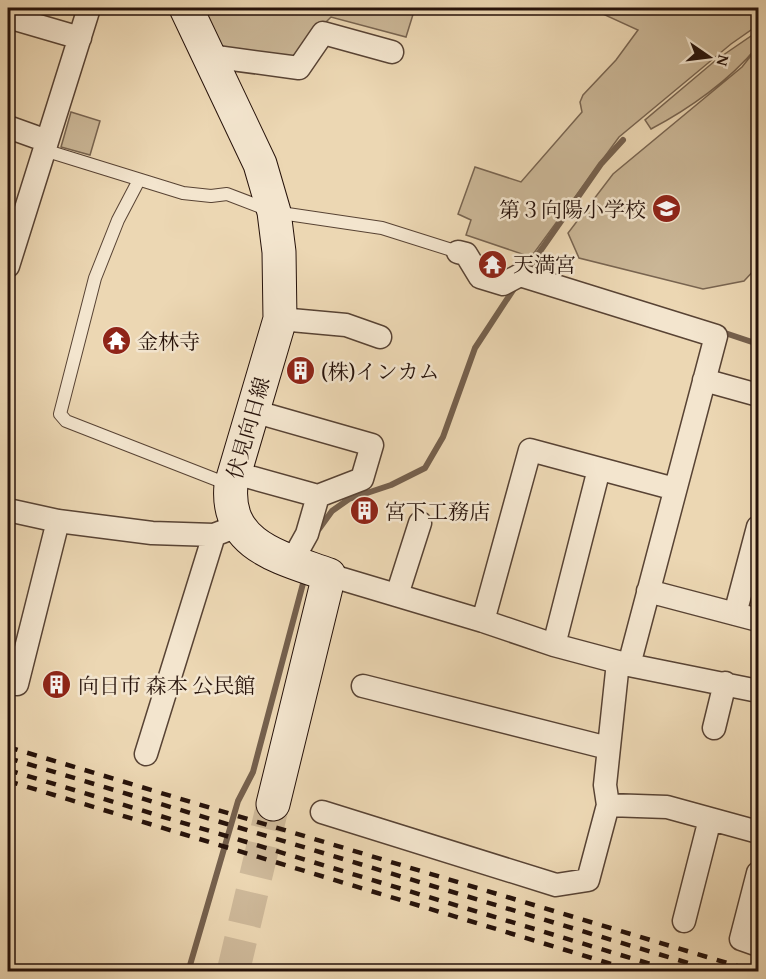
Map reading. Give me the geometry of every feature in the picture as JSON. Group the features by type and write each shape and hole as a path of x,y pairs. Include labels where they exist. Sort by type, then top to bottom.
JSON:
{"main road":[{"name":"伏見向日線","path":"186,8 260,164 274,212 279,252 280,318 233,479 226,531"},
{"path":"226,531 329,575 273,804"}],"street":[{"path":"8,266 89,8"},
{"path":"8,17 80,38"},
{"path":"209,56 299,68 323,33 392,52"},
{"path":"8,127 46,146"},
{"path":"322,812 556,885 588,880 608,805 605,785 608,748 624,663 648,591 716,336 525,277 503,284 480,278 466,254 458,252"},
{"path":"280,318 346,325 380,337"},
{"path":"704,380 759,395"},
{"path":"233,479 318,496 362,479 372,446 253,411"},
{"path":"483,621 530,450 675,489"},
{"path":"554,645 600,469"},
{"path":"292,561 307,534 318,496"},
{"path":"8,510 58,521 152,533 226,531 146,754"},
{"path":"8,681 17,684 58,521"},
{"path":"397,595 420,523"},
{"path":"735,614 759,526"},
{"path":"329,575 483,621 554,645 624,663 759,691"},
{"path":"648,591 759,620"},
{"path":"714,728 724,683"},
{"path":"363,686 608,748"},
{"path":"608,805 667,807 759,832"},
{"path":"684,921 710,819"},
{"path":"759,873 741,939 759,945"}],"lane":[{"path":"46,146 139,180 183,193 227,195 274,212 382,228 458,252"},
{"path":"139,180 114,230 94,278 60,414 66,421 233,479"}],"shaded area":[{"path":"199,8 415,8 406,37 331,17 303,45 299,60 224,48 211,39"},
{"path":"595,8 758,8 758,25 731,44 619,137 531,257 466,235 471,220 458,214 475,167 521,182 582,112 580,102 583,95 616,60 638,30 594,10"},
{"path":"757,32 757,47 722,82 694,103 651,129 645,120 716,60"},
{"name":"第３向陽小学校","path":"758,47 758,266 744,281 703,289 579,258 568,233 613,174 742,67"},
{"path":"71,112 100,121 90,155 61,147"}],"waterway":[{"path":"527,270 601,164 623,140"},
{"path":"319,529 332,511 349,499 391,485 425,468 443,437 475,348 515,287"},
{"path":"719,331 758,344"},
{"path":"188,972 238,801 253,772 305,576"}],"tunnel":[{"path":"233,972 273,804"}],"railway":[{"path":"8,747 757,972"},
{"path":"8,758 718,972"},
{"path":"8,770 677,972"},
{"path":"8,781 638,972"}],"place":[{"name":"第３向陽小学校","path":"667,209"},
{"name":"天満宮","path":"492,264"},
{"name":"金林寺","path":"116,341"},
{"name":"(株)インカム","path":"300,371"},
{"name":"宮下工務店","path":"364,511"},
{"name":"向日市 森本 公民館","path":"57,685"}]}
